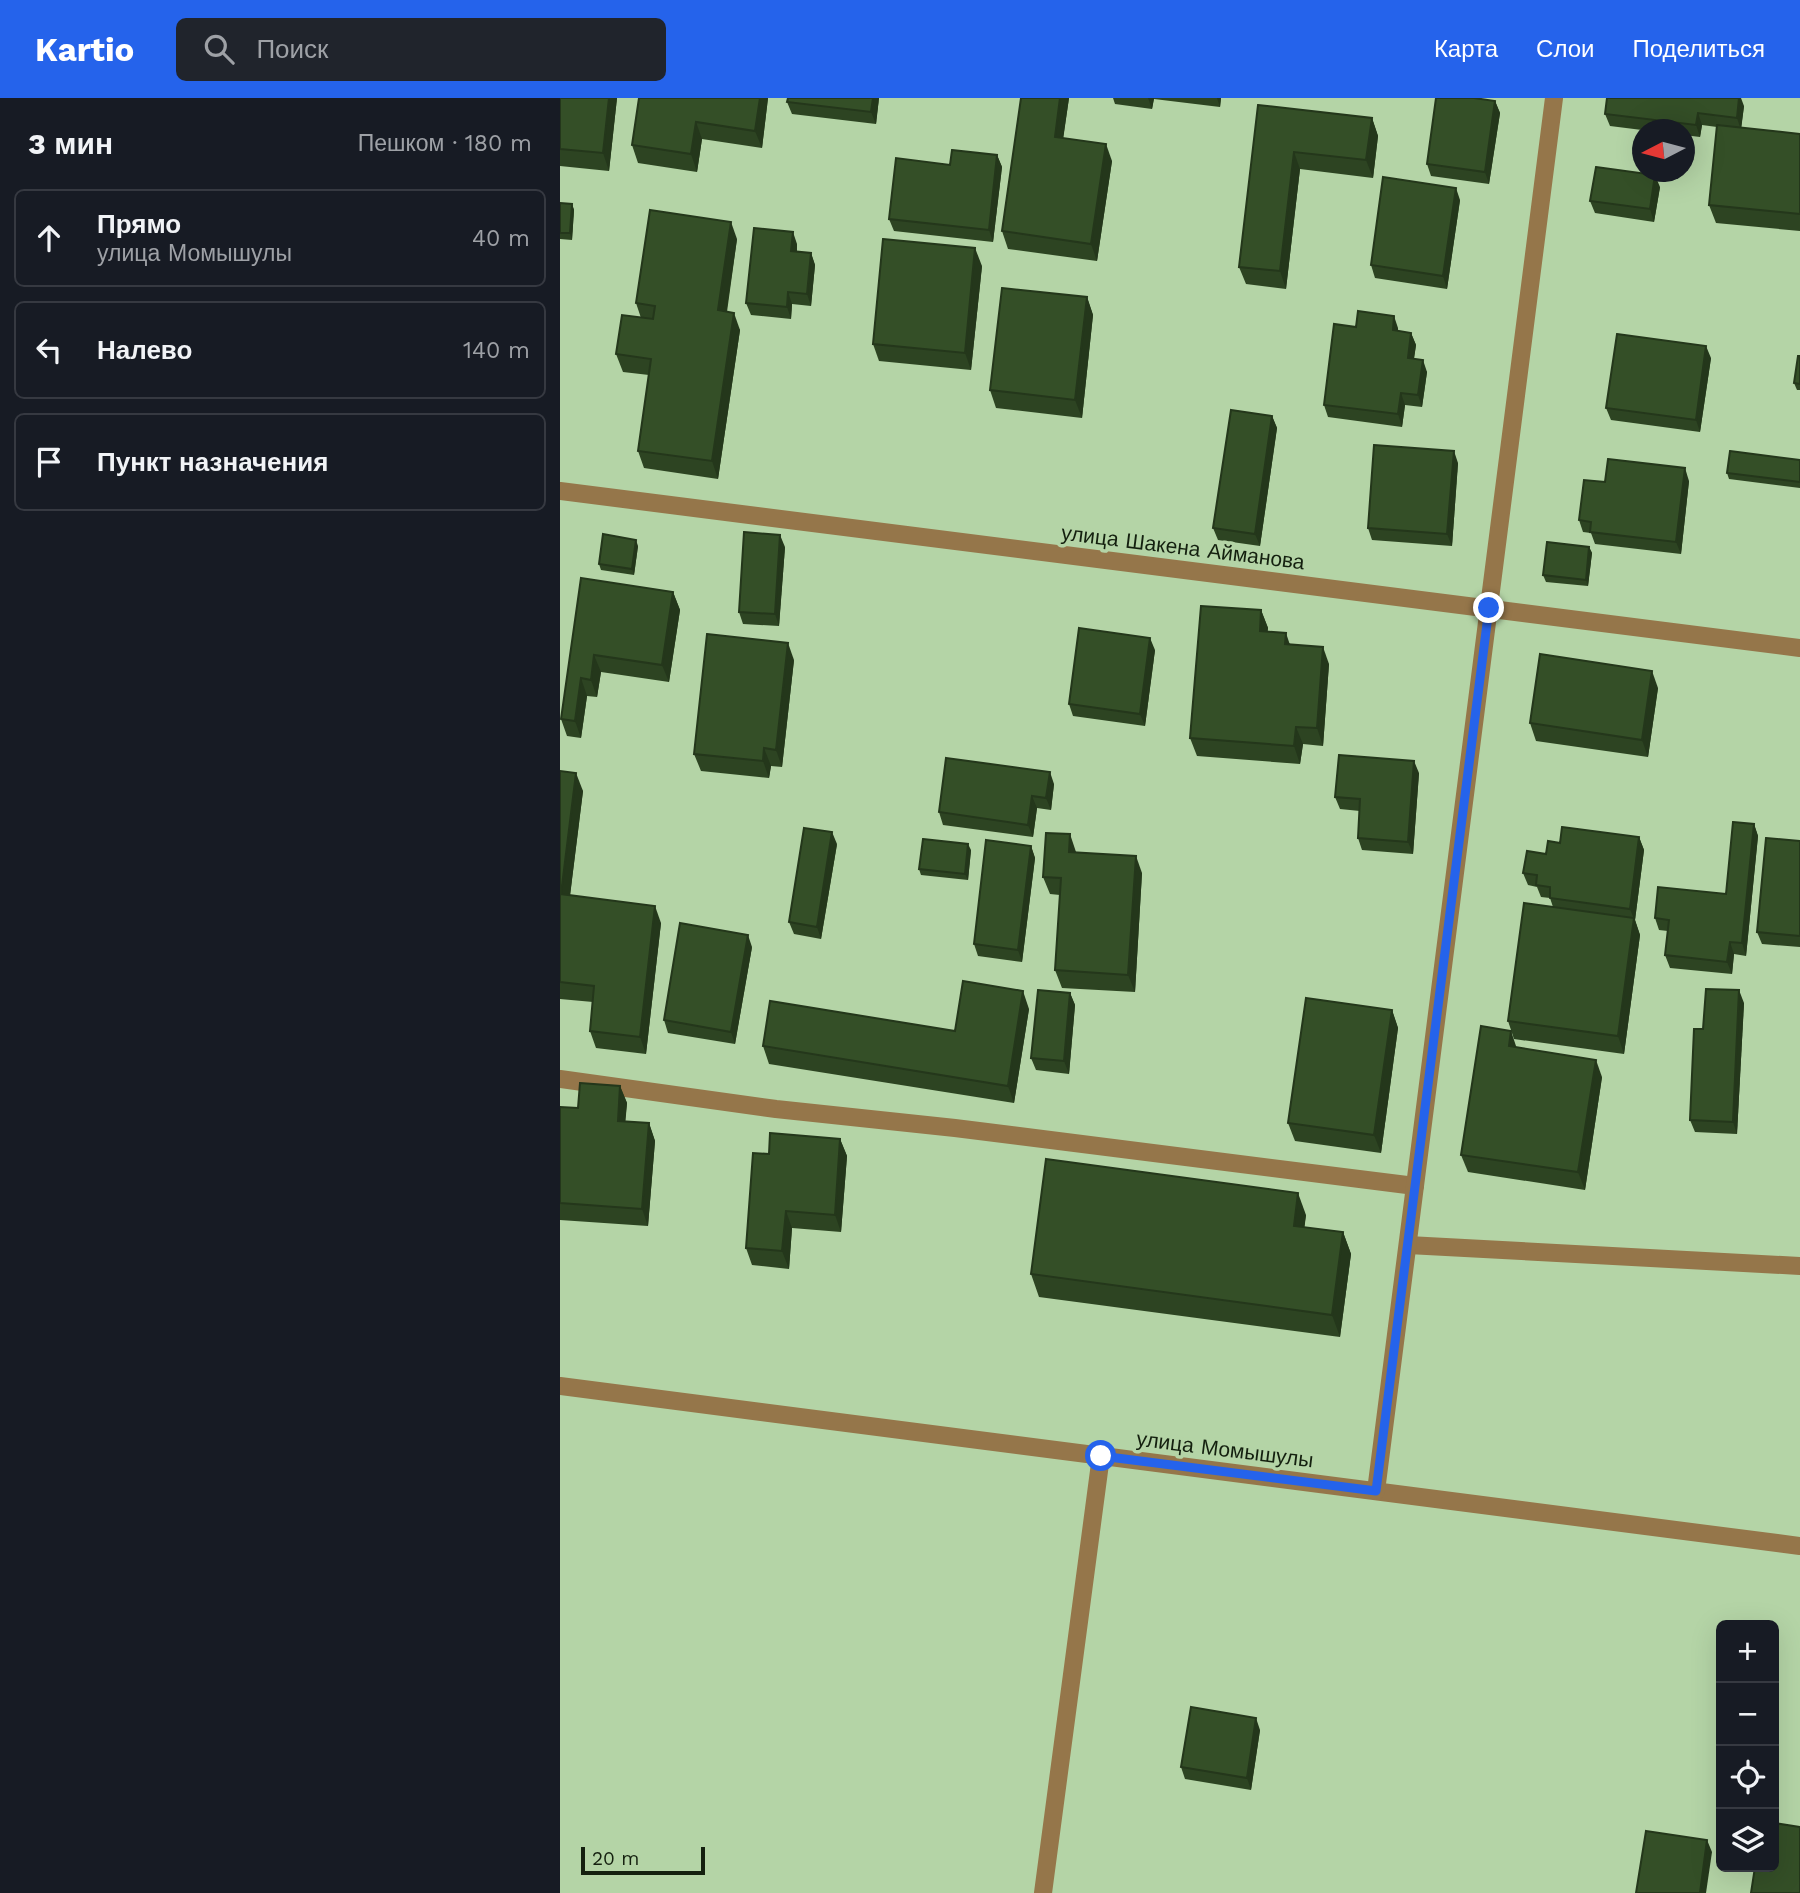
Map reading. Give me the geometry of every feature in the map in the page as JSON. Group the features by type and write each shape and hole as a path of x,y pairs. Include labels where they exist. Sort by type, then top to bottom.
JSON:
{"street":[{"path":"1376,1491 1554,98"},
{"name":"улица Шакена Айманова","path":"560,491 1800,648"},
{"path":"560,1079 776,1109 955,1128 1415,1186"},
{"path":"1408,1245 1800,1266"},
{"name":"улица Момышулы","path":"560,1386 1800,1546"},
{"path":"1043,1893 1101,1456"}],"building":[{"path":"560,98 609,98 603,153 560,149"},
{"path":"639,98 760,98 755,131 696,122 691,154 632,145"},
{"path":"788,98 873,98 871,112 787,102"},
{"path":"1021,98 1060,98 1055,137 1106,144 1091,244 1002,231"},
{"path":"1436,98 1495,101 1485,172 1427,164"},
{"path":"1607,98 1739,98 1737,118 1698,113 1696,125 1695,119 1646,119 1605,114"},
{"path":"1258,105 1372,118 1366,160 1294,152 1280,271 1239,267"},
{"path":"1717,125 1800,134 1800,214 1709,205"},
{"path":"952,150 997,155 989,230 889,219 896,158 950,165"},
{"path":"1596,167 1632,172 1632,182 1654,182 1650,209 1590,201"},
{"path":"1383,177 1456,188 1443,276 1371,265"},
{"path":"560,203 572,204 570,233 560,233"},
{"path":"650,210 731,222 718,310 734,313 712,461 638,451 651,359 616,354 622,315 653,319 655,306 636,303"},
{"path":"754,228 793,232 791,251 811,253 807,294 788,292 787,307 746,303"},
{"path":"883,239 975,248 965,353 873,344"},
{"path":"1002,288 1087,297 1075,400 990,390"},
{"path":"1358,311 1394,316 1393,330 1411,333 1408,358 1423,360 1418,395 1401,393 1398,414 1324,405 1334,324 1356,327"},
{"path":"1617,334 1706,346 1696,420 1606,408"},
{"path":"1800,356 1800,384 1794,383"},
{"path":"1231,410 1272,416 1255,534 1213,528"},
{"path":"1374,445 1454,451 1447,534 1368,528"},
{"path":"1730,451 1800,460 1800,482 1727,473"},
{"path":"1608,459 1685,468 1676,542 1590,532 1591,522 1579,520 1584,480 1605,482"},
{"path":"744,532 780,535 775,614 739,612"},
{"path":"603,534 636,540 632,569 599,564"},
{"path":"1547,542 1589,547 1586,580 1543,575"},
{"path":"581,578 673,592 662,665 594,655 591,680 581,678 575,721 561,719"},
{"path":"1201,606 1261,610 1260,631 1286,633 1285,644 1323,647 1317,728 1296,727 1294,746 1190,738"},
{"path":"1079,628 1150,638 1140,714 1069,704"},
{"path":"707,634 788,643 776,750 764,748 763,761 694,754"},
{"path":"1540,654 1652,671 1642,740 1530,723"},
{"path":"1339,755 1414,761 1408,842 1358,838 1360,799 1335,797"},
{"path":"946,758 1050,772 1046,798 1032,796 1028,825 939,812"},
{"path":"560,771 576,773 561,894 655,906 640,1037 590,1031 594,986 560,982"},
{"path":"1733,822 1754,824 1742,943 1730,942 1727,962 1665,955 1669,920 1655,918 1658,887 1726,894"},
{"path":"1562,827 1639,837 1630,909 1550,898 1550,887 1536,885 1537,875 1523,873 1527,851 1546,854 1548,841 1560,843"},
{"path":"804,828 832,832 817,927 789,922"},
{"path":"1046,833 1070,834 1069,852 1136,856 1128,975 1055,970 1061,878 1043,877"},
{"path":"1766,838 1800,841 1800,936 1757,932"},
{"path":"923,839 968,844 965,874 919,869"},
{"path":"986,840 1031,846 1018,950 974,944"},
{"path":"1524,903 1634,918 1618,1036 1508,1021"},
{"path":"680,923 748,935 731,1032 664,1020"},
{"path":"963,981 1023,991 1008,1086 763,1046 770,1001 955,1031"},
{"path":"1706,989 1739,990 1733,1122 1690,1120 1694,1029 1703,1029"},
{"path":"1038,990 1070,993 1064,1061 1031,1058"},
{"path":"1306,998 1392,1010 1374,1135 1288,1123"},
{"path":"1481,1026 1511,1031 1509,1046 1596,1060 1578,1172 1461,1155"},
{"path":"580,1083 620,1086 618,1121 649,1123 642,1209 560,1203 560,1107 578,1108"},
{"path":"770,1133 840,1139 835,1215 786,1211 782,1251 746,1248 753,1153 769,1154"},
{"path":"1046,1159 1298,1193 1294,1226 1343,1232 1332,1315 1031,1274"},
{"path":"1191,1707 1256,1718 1247,1778 1181,1767"},
{"path":"1779,1824 1800,1827 1800,1893 1751,1893 1754,1872 1779,1872"},
{"path":"1646,1831 1707,1840 1700,1893 1636,1893"}],"route":[{"path":"1101,1456 1376,1491 1489,608"}]}
